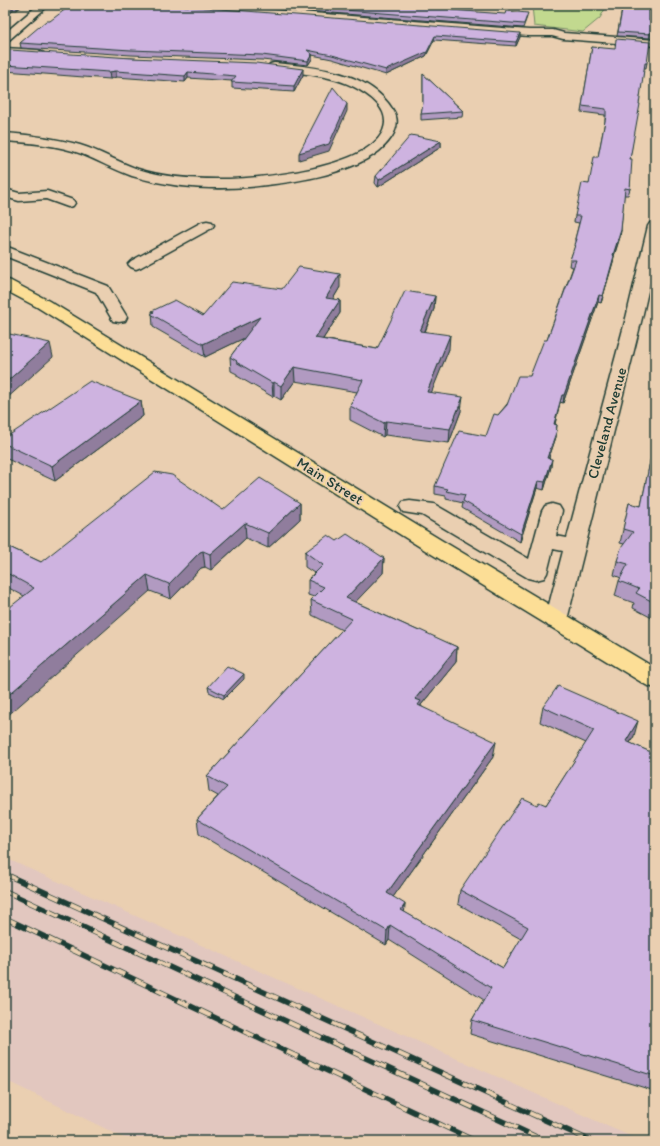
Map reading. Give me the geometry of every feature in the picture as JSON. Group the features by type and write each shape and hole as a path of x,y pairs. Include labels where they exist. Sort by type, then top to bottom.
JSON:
{"main road":[{"name":"Main Street","path":"5,284 43,304 556,620 655,679"}],"street":[{"path":"5,38 44,5"},
{"path":"172,5 529,33 538,36 563,36 655,43"},
{"path":"5,51 53,54"},
{"path":"5,137 42,140 65,145 96,155 141,174 175,181 236,183 312,174 342,164 369,151 385,138 389,130 391,119 384,104 365,88 327,74 262,66"},
{"path":"5,193 19,197 47,195 68,203"},
{"path":"136,264 207,225"},
{"name":"Cleveland Avenue","path":"556,620 634,318 655,226"},
{"path":"5,251 102,289 118,317"},
{"path":"410,507 427,509 536,573 552,511"},
{"path":"544,540 575,546"}],"shaded area":[{"path":"5,858 641,1141 131,1141 5,1080"}],"green space":[{"path":"532,5 607,5 600,18 583,32 534,26"}],"building":[{"path":"5,5 18,5 13,6 5,12"},
{"path":"71,5 171,5 520,33 516,42 435,36 427,52 386,70 332,55 307,50 312,54 308,61 262,55 131,50 20,43 46,21 50,21"},
{"path":"280,5 420,5 453,8 451,10 505,14 506,11 528,13 524,24"},
{"path":"623,5 649,5 649,21 652,22 650,34 618,32"},
{"path":"616,39 650,42 647,63 645,63 640,104 630,159 632,159 630,189 625,188 621,230 603,296 599,295 564,395 562,395 554,424 557,425 557,430 547,458 552,459 545,482 538,481 521,534 463,501 465,495 446,491 448,489 435,486 459,431 486,436 494,414 498,415 507,405 518,376 530,376 544,340 547,340 576,260 570,260 577,239 575,239 581,216 575,216 582,183 589,184 594,157 598,157 606,116 606,109 582,106 592,47 615,49"},
{"path":"10,50 132,58 256,63 303,69 294,86 231,82 236,76 188,72 185,76 5,65 5,55"},
{"path":"423,74 463,111 421,114 423,103"},
{"path":"333,87 347,104 329,144 299,153"},
{"path":"411,135 441,141 379,180 376,176"},
{"path":"299,267 340,274 326,298 340,300 315,338 377,349 405,291 435,296 420,331 450,335 427,392 463,397 450,429 386,421 384,423 350,406 363,380 294,367 281,386 274,382 272,383 236,362 237,361 230,357 260,317 203,344 151,314 154,312 152,311 175,300 203,316 232,282 282,289"},
{"path":"5,333 50,343 5,383"},
{"path":"90,381 141,401 52,466 5,444 5,438"},
{"path":"652,452 655,453 655,603 636,593 639,589 619,581 628,564 617,561 621,548 633,532 623,529 629,503 641,506"},
{"path":"155,472 172,475 223,510 260,478 300,503 268,533 245,523 210,554 203,551 200,552 169,584 147,575 5,698 5,611 34,588 5,572 5,545 41,562"},
{"path":"347,534 384,558 346,598 457,647 415,699 421,701 418,705 496,742 387,893 405,904 401,910 503,968 528,927 460,890 522,798 537,805 539,802 546,805 594,730 543,707 558,686 638,721 626,741 655,754 655,1076 472,1020 491,988 390,925 387,931 197,819 227,787 207,776 352,619 311,600 324,587 308,580 323,565 305,552 328,535 337,541"},
{"path":"227,666 244,674 224,695 208,687"}],"railway":[{"path":"5,874 591,1141"},
{"path":"5,891 545,1141"},
{"path":"5,918 475,1141"}]}
